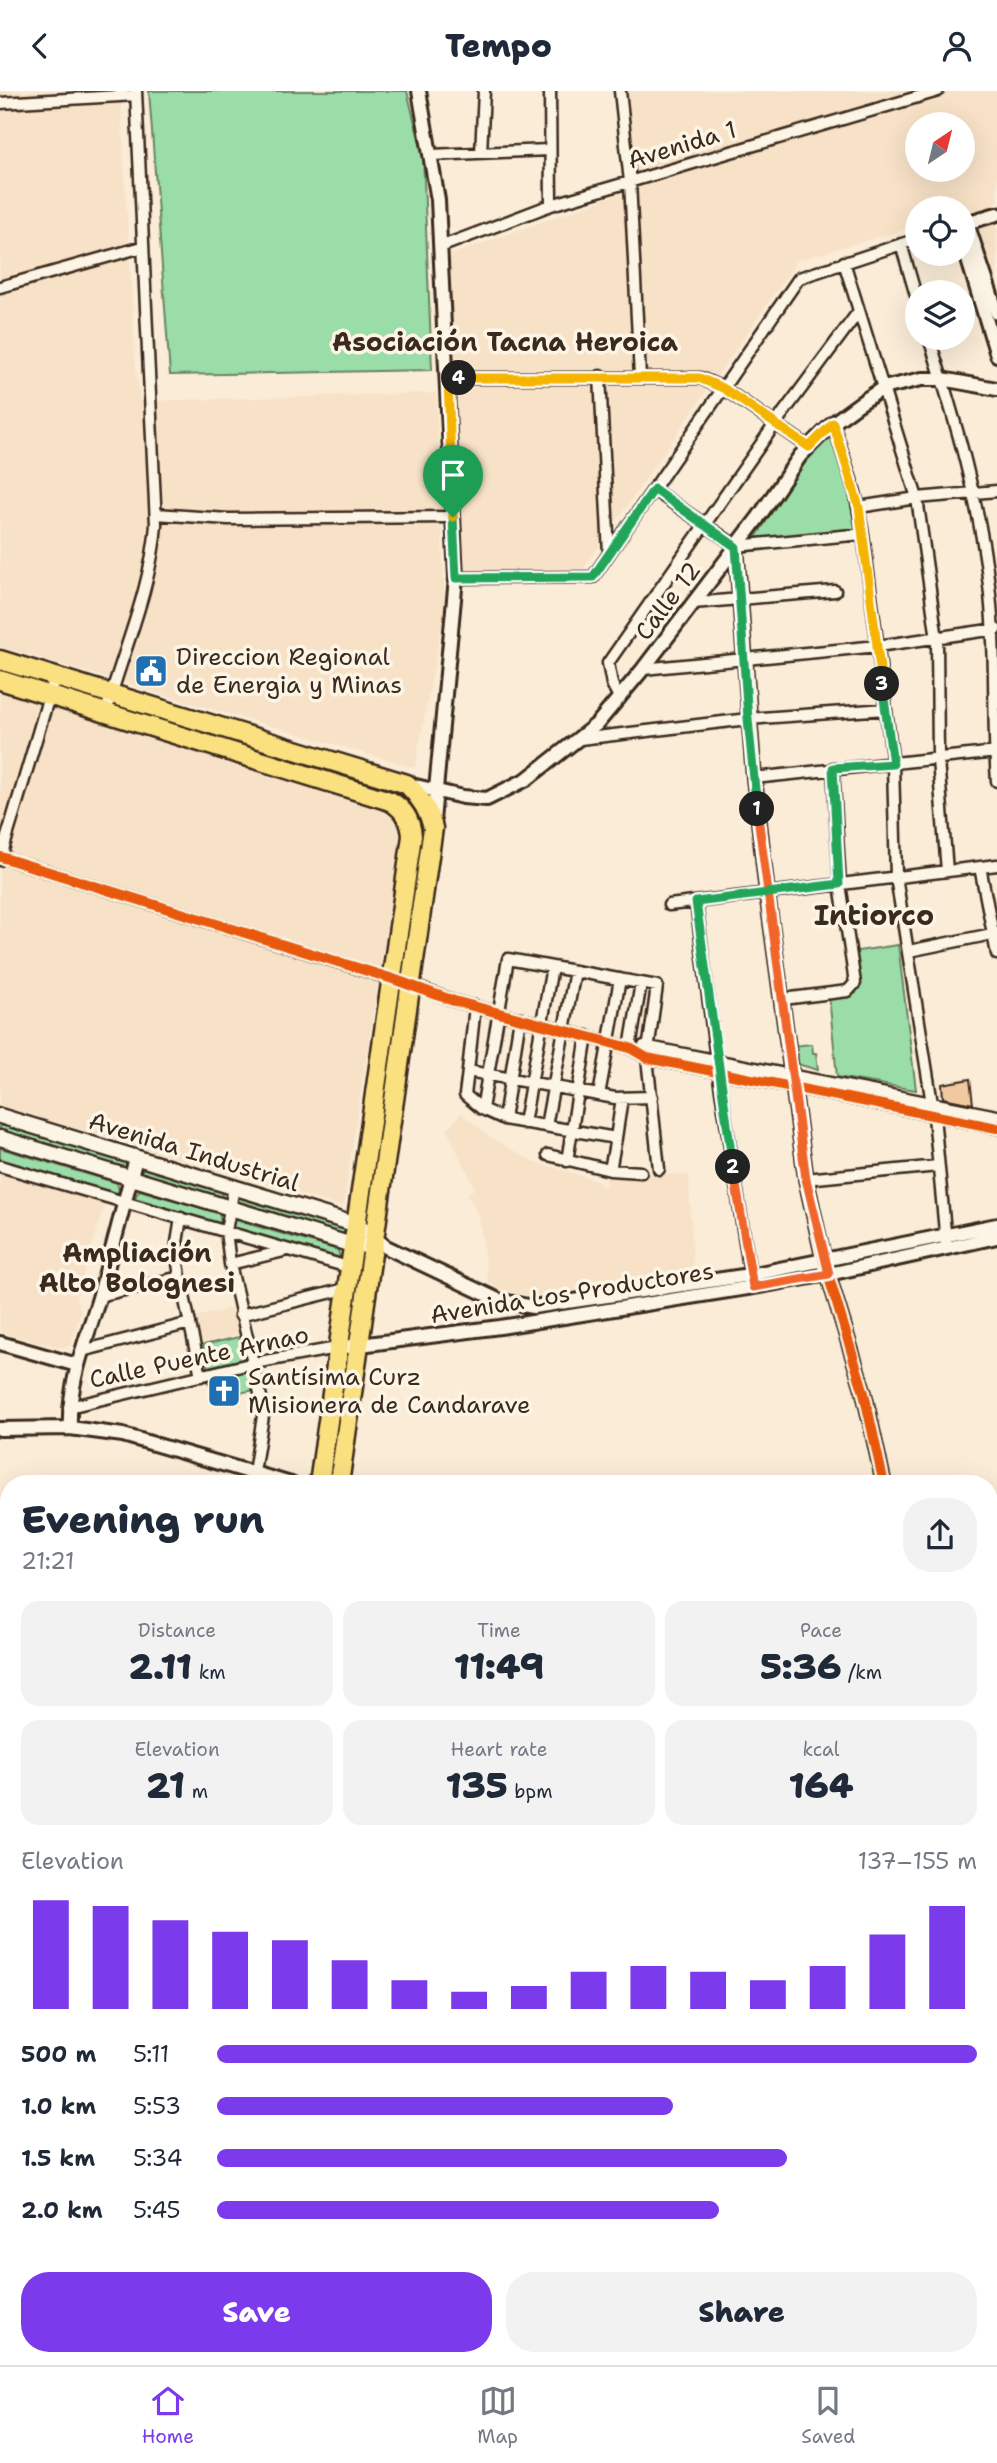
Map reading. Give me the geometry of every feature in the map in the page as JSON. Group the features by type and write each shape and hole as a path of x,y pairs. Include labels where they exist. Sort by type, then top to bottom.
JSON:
{"highway":[{"path":"0,660 407,785 424,804 433,828 412,985 374,1162 355,1224 320,1475"},
{"path":"0,680 390,801 401,809 409,821 411,836 374,1162 373,1241 340,1475"},
{"path":"318,779 324,760"}],"main road":[{"name":"Avenida Industrial","path":"0,1116 355,1224 373,1241"},
{"name":"Avenida Industrial","path":"0,1138 352,1245 373,1241"}],"street":[{"path":"419,91 438,200 456,578 436,770 433,828"},
{"path":"481,152 484,91"},
{"path":"550,91 551,205"},
{"path":"620,91 630,182 640,377"},
{"name":"Avenida 1","path":"440,247 551,205 921,93 938,91"},
{"path":"0,103 136,93 156,513 152,556 106,712"},
{"path":"431,155 549,150"},
{"path":"975,220 997,214"},
{"path":"456,578 593,577 799,278 905,243"},
{"path":"901,244 911,280"},
{"path":"0,287 142,247"},
{"path":"975,251 997,313"},
{"path":"844,261 917,498 937,639 938,760 947,871"},
{"path":"970,266 997,355"},
{"path":"620,699 612,684 608,663 775,424 859,311"},
{"path":"933,350 975,493 989,586 995,630 997,781"},
{"path":"600,376 609,554"},
{"path":"448,378 699,378 723,388 809,447"},
{"name":"Calle 12","path":"407,785 463,797 487,799 527,779 597,724 643,669 809,447 833,423 883,388 911,381 942,379 997,389"},
{"path":"833,423 859,507 863,534 893,764 896,877 934,1116 946,1243"},
{"path":"654,489 736,547 863,534"},
{"path":"859,507 917,498 997,491"},
{"path":"156,513 228,519 453,517"},
{"path":"736,547 738,601 754,778 783,999 790,1074 806,1179 824,1261 864,1393 882,1475"},
{"path":"692,603 835,591"},
{"path":"643,669 878,646 995,630"},
{"path":"55,676 1,859 475,1006 630,1048 647,1058 997,1128"},
{"path":"577,739 748,719 886,709"},
{"path":"754,778 996,753"},
{"path":"783,999 848,991 855,978 839,884 833,768"},
{"path":"407,785 422,782 436,770"},
{"path":"433,828 442,808 463,797"},
{"path":"669,905 997,865"},
{"path":"980,867 997,954"},
{"path":"696,902 716,1059 751,1281"},
{"path":"909,951 995,933"},
{"path":"482,1109 508,959 654,984 658,989 647,1058 659,1169"},
{"path":"524,1123 552,967"},
{"path":"546,1126 575,971"},
{"path":"599,1095 620,979"},
{"path":"630,1048 641,983"},
{"path":"475,1006 465,1095 482,1109 504,1119 616,1138"},
{"path":"504,1119 520,1018"},
{"path":"567,1161 587,1036"},
{"path":"630,1048 648,1046 997,1116"},
{"path":"468,1071 599,1095 622,1098 652,1097"},
{"path":"610,1170 622,1098"},
{"path":"548,1155 610,1170 641,1172"},
{"path":"70,1427 69,1407 77,1364 99,1296 136,1158"},
{"path":"0,1166 348,1267"},
{"path":"806,1179 938,1166"},
{"path":"234,1187 226,1231 230,1264 264,1410 254,1472"},
{"path":"181,1218 176,1249 201,1376"},
{"name":"Avenida Los Productores","path":"373,1241 498,1300 514,1305 549,1305 829,1274 946,1243 997,1225"},
{"name":"Avenida Los Productores","path":"337,1348 500,1327 751,1281 824,1261 997,1237"},
{"path":"230,1264 286,1251"},
{"path":"99,1296 180,1277"},
{"path":"240,1315 345,1289"},
{"path":"498,1300 503,1318 500,1327"},
{"path":"82,1351 190,1323"},
{"path":"0,1343 77,1364"},
{"name":"Calle Puente Arnao","path":"69,1407 254,1363 337,1348"},
{"path":"0,1429 70,1427 123,1436 263,1475"}],"shaded area":[{"path":"0,91 120,91 135,357 140,401 436,393 445,608 415,768 0,647"},
{"path":"625,91 997,91 997,297 975,225 975,196 905,196 905,229 798,260 583,569 456,574 445,257 635,188"},
{"path":"0,687 389,805 398,817 402,828 343,1207 0,1106"},
{"path":"461,1113 490,1137 532,1161 599,1181 599,1185 605,1186 607,1173 689,1175 693,1270 548,1295 527,1295 498,1289 488,1282 479,1217 468,1194 475,1188 447,1130"},
{"path":"0,1173 105,1203 76,1300 81,1310 71,1345 62,1348 0,1332"},
{"path":"234,1308 240,1334 201,1343 195,1317"}],"green space":[{"path":"149,91 407,91 423,156 432,370 170,375"},
{"path":"830,435 854,501 859,532 753,542 803,462"},
{"path":"329,767 390,787 413,804 421,817 426,833 404,974 400,974 416,823 323,774"},
{"path":"898,945 916,1090 837,1077 829,996 856,993 851,952"},
{"path":"812,1044 818,1070 794,1063 792,1046"},
{"path":"0,1122 122,1159 126,1163 126,1169 119,1170 0,1133"},
{"path":"0,1148 117,1183 119,1191 115,1194 0,1159"},
{"path":"145,1166 218,1188 223,1192 222,1198 218,1200 139,1173"},
{"path":"139,1190 219,1213 221,1222 217,1224 139,1201 135,1198"},
{"path":"240,1194 340,1225 344,1234 339,1236 236,1204 235,1197"},
{"path":"235,1220 338,1250 340,1259 336,1261 235,1231 232,1227"},
{"path":"239,1337 244,1359 208,1367 203,1345"},
{"path":"250,1369 256,1390 232,1394 226,1385 211,1386 205,1379"}],"building":[{"path":"970,1079 973,1104 943,1098 942,1084"}],"cycle path":[{"path":"736,546 754,778 806,1179 824,1261 864,1393 882,1475"},
{"path":"1,857 393,979 454,1001 630,1048 647,1058 997,1128"}],"place":[{"name":"Direccion Regional de Energia y Minas","path":"151,671"},
{"name":"Santísima Curz Misionera de Candarave","path":"224,1391"}],"district":[{"name":"Asociación Tacna Heroica","path":"505,342"},
{"name":"Intiorco","path":"874,915"},
{"name":"Ampliación Alto Bolognesi","path":"137,1268"}],"route":[{"path":"453,517 448,378 699,378 723,388 809,447 833,423 859,507 893,764 833,768 839,884 767,893 696,902 716,1059 753,1287 829,1274 806,1179 790,1074 783,999 767,893 754,778 738,601 736,547 654,489 593,577 456,578 453,517"}]}
